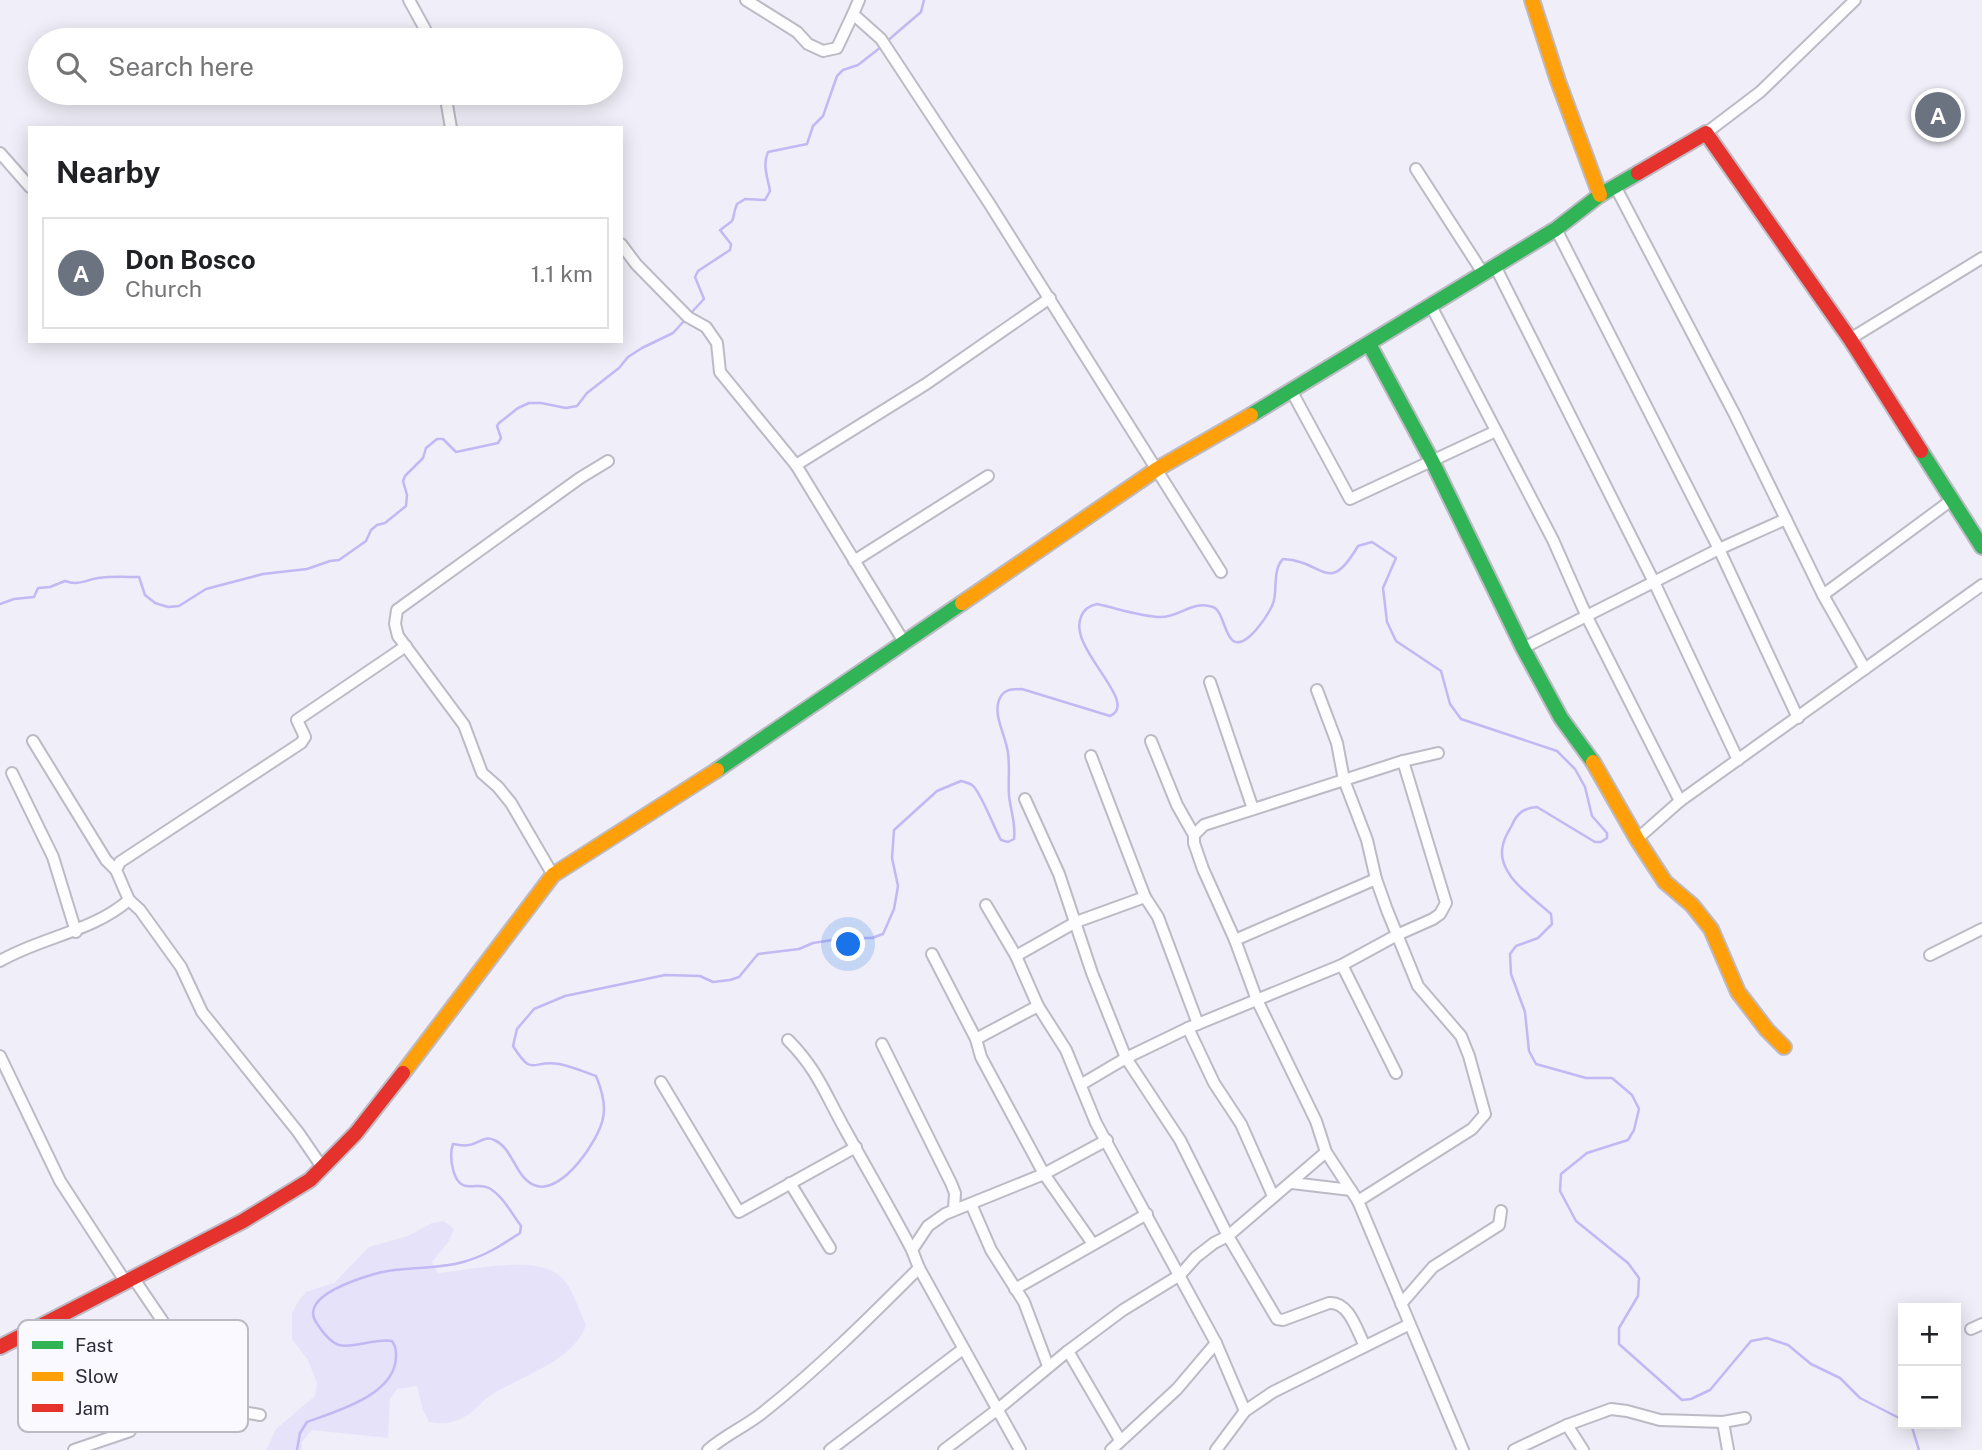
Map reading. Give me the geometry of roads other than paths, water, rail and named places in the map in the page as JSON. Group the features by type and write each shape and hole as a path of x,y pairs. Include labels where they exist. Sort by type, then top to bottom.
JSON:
{"street":[{"path":"409,0 424,28"},
{"path":"746,0 797,32 808,44 823,51 836,48 859,0"},
{"path":"1532,0 1558,81 1600,195"},
{"path":"52,1320 243,1221 310,1180 356,1133 429,1040 528,904 553,875 717,770 1157,469 1292,392 1430,304 1556,229 1600,195 1706,133 1760,92 1855,0"},
{"path":"853,14 881,39 890,52 1050,298 1221,572"},
{"path":"447,105 451,126"},
{"path":"1706,133 1850,339 1982,547"},
{"path":"0,153 28,185"},
{"path":"1416,169 1489,270 1654,582 1738,760"},
{"path":"1615,186 1735,415 1823,595 1865,669"},
{"path":"1556,229 1719,549 1798,718"},
{"path":"623,247 636,264 688,317 706,327 717,343 720,372 796,465 904,642"},
{"path":"1850,339 1982,258"},
{"path":"796,465 926,384 1050,298"},
{"path":"1430,304 1553,540 1587,617 1680,801"},
{"path":"1369,344 1432,461 1560,718 1601,774 1637,839 1665,882 1692,905 1711,929 1738,992 1767,1030 1784,1047"},
{"path":"1292,392 1350,499 1496,431"},
{"path":"553,875 511,803 482,773 464,725 398,636 395,624 397,610 608,461"},
{"path":"854,561 988,476"},
{"path":"1823,595 1953,499"},
{"path":"1523,648 1719,549 1786,519"},
{"path":"1637,839 1680,801 1982,585"},
{"path":"116,870 120,862 301,743 304,737 297,720 406,646"},
{"path":"1210,682 1254,809"},
{"path":"1317,690 1337,743 1344,780 1367,840 1376,879 1397,935 1418,986 1461,1036 1485,1114 1472,1129 1358,1201"},
{"path":"33,741 106,860 116,870 130,900 180,967 202,1012 298,1132 322,1167"},
{"path":"1151,741 1177,804 1195,835"},
{"path":"1437,753 1403,761 1204,825 1195,835 1194,843 1258,1000 1316,1121 1325,1152 1358,1201 1408,1325 1463,1450"},
{"path":"1091,757 1145,897 1158,917 1214,1083 1241,1124 1273,1196"},
{"path":"1082,1084 1126,1058 1193,1026 1342,965 1440,914 1446,903 1403,761"},
{"path":"12,773 53,857 75,932"},
{"path":"1025,799 1059,874 1092,973 1126,1058 1180,1140 1228,1236 1277,1319 1283,1320 1338,1302 1344,1306 1365,1346"},
{"path":"1235,940 1376,879"},
{"path":"1016,956 1076,922 1145,897"},
{"path":"0,961 11,954 75,932 130,900"},
{"path":"986,905 1016,956 1038,1006 1062,1042 1082,1084 1094,1118 1216,1343 1245,1411"},
{"path":"1930,954 1982,929"},
{"path":"932,954 975,1039 981,1057 1044,1174 1093,1244"},
{"path":"1342,965 1396,1073"},
{"path":"975,1039 1038,1006"},
{"path":"788,1040 806,1058 824,1086 912,1250 919,1268 1020,1450"},
{"path":"882,1044 951,1183 954,1209"},
{"path":"0,1056 61,1181 158,1320"},
{"path":"660,1082 739,1212 856,1147"},
{"path":"912,1250 928,1226 954,1209 1044,1174 1107,1140"},
{"path":"944,1450 1123,1310 1180,1275 1196,1257 1228,1236 1325,1152"},
{"path":"790,1183 830,1248"},
{"path":"1292,1183 1351,1190"},
{"path":"971,1204 991,1250 1024,1302 1048,1366"},
{"path":"1401,1304 1433,1267 1499,1224 1501,1211"},
{"path":"1015,1289 1147,1214"},
{"path":"708,1450 729,1433 758,1417 803,1379 855,1333 919,1268"},
{"path":"1216,1450 1245,1411 1273,1392 1408,1325"},
{"path":"0,1347 18,1338"},
{"path":"1111,1450 1177,1389 1216,1343"},
{"path":"830,1450 963,1349"},
{"path":"1068,1351 1120,1440"},
{"path":"1514,1450 1567,1425 1611,1409 1660,1420 1723,1422 1745,1419"},
{"path":"248,1413 260,1415"},
{"path":"1723,1422 1728,1450"},
{"path":"1567,1425 1583,1450"},
{"path":"74,1450 128,1432"}],"waterway":[{"path":"886,42 921,12 924,0"},
{"path":"690,314 704,299 695,277 698,271 730,250 731,244 720,230 732,221 737,204 745,199 765,200 770,191 765,167 768,152 807,144 813,126 823,116 837,76 843,70 858,65 881,47"},
{"path":"0,604 34,597 38,588 65,581 78,583 98,578 139,577 145,595 155,603 168,607 179,606 206,589 263,574 307,569 339,560 366,541 371,530 377,525 385,523 406,506 407,495 403,481 405,476 423,458 426,448 437,439 443,439 456,452 498,443 501,438 497,426 518,408 529,403 566,408 577,406 587,393 619,368 628,357 673,333 684,321"},
{"path":"297,1450 300,1433 307,1422 348,1407 375,1391 386,1382 396,1357 392,1341 345,1346 332,1341 318,1325 313,1313 323,1296 346,1284 378,1273 471,1260 520,1233 521,1226 494,1191 483,1186 467,1186 458,1181 451,1155 453,1144 467,1145 485,1139 494,1140 501,1144 530,1183 547,1186 568,1173 595,1139 604,1113 596,1076 559,1064 529,1065 513,1046 517,1029 534,1009 565,996 665,975 700,976 713,982 730,980 739,977 758,954 799,949 813,943 845,938 872,938 883,934 894,909 898,886 892,858 894,830 937,791 961,781 972,785 983,801 1001,840 1008,842 1014,839 1008,753 998,713 999,700 1005,692 1022,689 1110,716 1117,709 1117,699 1092,659 1079,630 1081,617 1087,608 1097,604 1161,617 1206,605 1218,611 1231,638 1235,642 1242,642 1257,629 1271,609 1278,568 1283,559 1332,573 1340,570 1358,546 1372,542 1396,558 1383,588 1387,622 1396,641 1441,671 1450,704 1461,719 1557,751 1575,769 1585,787 1592,816 1607,833 1607,838 1595,842 1537,807 1532,808 1516,817 1504,840 1502,856 1517,884 1551,914 1552,924 1538,938 1516,946 1510,954 1511,974 1525,1012 1529,1051 1536,1064 1586,1078 1612,1078 1632,1095 1639,1109 1634,1130 1628,1140 1587,1153 1561,1174 1560,1191 1576,1221 1628,1263 1639,1278 1638,1296 1619,1328 1619,1344 1682,1400 1710,1390 1751,1341 1767,1338 1788,1345 1811,1364 1840,1378 1860,1398 1898,1417"},
{"path":"1913,1429 1919,1450"}],"place":[{"name":"Don Bosco","path":"1938,115"}]}
